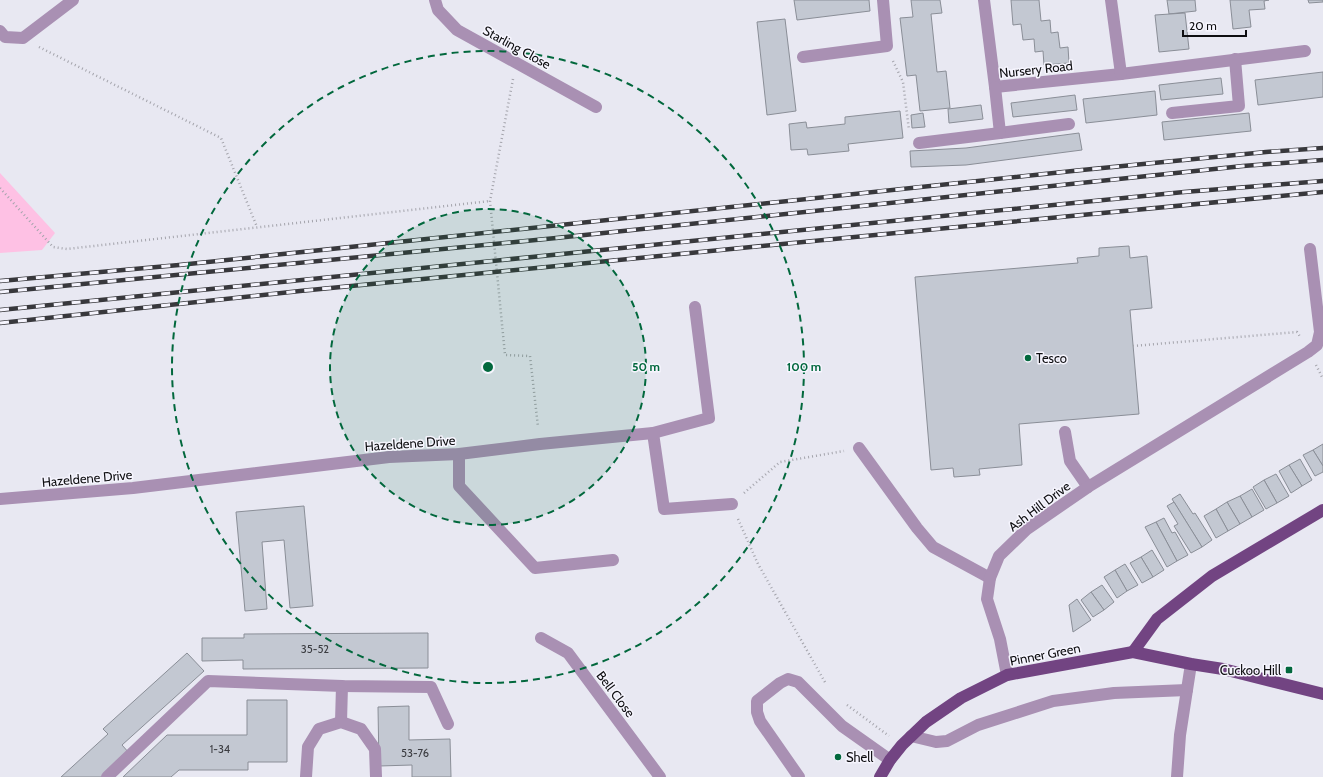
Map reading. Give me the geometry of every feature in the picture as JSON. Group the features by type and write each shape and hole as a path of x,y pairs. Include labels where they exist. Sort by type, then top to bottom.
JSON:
{"main road":[{"path":"1323,510 1212,576 1156,619 1133,652 1223,669 1323,694"},
{"name":"Pinner Green","path":"880,777 890,760 911,736 926,722 961,698 1007,675 1133,652"}],"street":[{"path":"0,31 5,37 23,38 73,0"},
{"name":"Starling Close","path":"435,0 438,10 457,30 596,108"},
{"path":"803,56 887,46 883,0"},
{"name":"Nursery Road","path":"984,0 995,87 1121,74 1305,50"},
{"path":"1111,0 1121,74"},
{"path":"1172,113 1239,106 1235,59"},
{"path":"995,87 1000,133"},
{"path":"919,143 1069,124"},
{"path":"1308,352 1317,344 1320,332 1310,249"},
{"name":"Hazeldene Drive","path":"0,499 133,488 389,457 459,454 540,444 653,433 709,418 695,307"},
{"name":"Ash Hill Drive","path":"1007,675 1000,639 987,599 990,578 999,556 1027,529 1088,487 1308,352"},
{"path":"1065,432 1070,461 1088,487"},
{"path":"653,433 664,508 732,504"},
{"path":"859,448 917,528 933,547 990,578"},
{"path":"459,454 460,486 535,568 613,560"},
{"name":"Bell Close","path":"541,638 568,653 660,777"},
{"path":"1177,777 1180,734 1191,664"},
{"path":"799,777 760,721 756,712 757,701 780,683 788,679 798,682 842,726 890,760"},
{"path":"107,777 208,681 342,686 431,687 448,724"},
{"path":"341,722 342,686"},
{"path":"911,736 936,742 947,741 978,726 1053,701 1114,693 1187,690"},
{"path":"306,777 308,747 320,729 341,722 361,729 375,749 376,777"}],"path":[{"path":"23,38 221,138 257,227"},
{"path":"887,46 903,82 910,141 919,143"},
{"path":"516,63 490,201 505,355 530,356 540,444"},
{"path":"0,188 54,247 67,249 490,201"},
{"path":"1133,346 1297,332 1323,379"},
{"path":"827,686 758,564 732,504 780,462 859,448"},
{"path":"843,702 902,746"}],"shaded area":[{"path":"0,173 55,233 42,250 0,253"}],"building":[{"path":"794,0 869,0 870,11 797,20"},
{"path":"911,0 940,0 942,13 931,14 937,72 946,71 950,108 920,111 916,75 907,76 900,18 913,17"},
{"path":"1011,0 1039,0 1041,21 1050,20 1051,33 1058,32 1060,48 1068,47 1069,63 1044,65 1043,51 1035,52 1034,39 1023,40 1021,24 1013,25"},
{"path":"1167,0 1195,0 1196,11 1169,14"},
{"path":"1230,0 1269,0 1264,1 1265,9 1249,10 1251,27 1233,29"},
{"path":"1308,0 1323,0 1323,2 1309,3"},
{"path":"1185,13 1189,49 1159,52 1155,15"},
{"path":"785,19 796,111 767,115 757,22"},
{"path":"1323,72 1323,97 1258,105 1255,80"},
{"path":"1221,78 1223,94 1161,100 1159,85"},
{"path":"1155,91 1157,115 1086,123 1083,99"},
{"path":"1075,95 1077,110 1013,117 1011,103"},
{"path":"981,105 983,119 949,123 948,109"},
{"path":"900,111 903,138 848,144 849,151 808,155 807,149 791,150 789,124 806,122 807,128 845,124 845,117"},
{"path":"923,113 925,127 912,128 911,115"},
{"path":"1249,113 1251,131 1164,140 1162,122"},
{"path":"1079,133 1082,150 966,165 911,167 910,151 966,148"},
{"name":"Tesco","path":"1129,246 1130,258 1147,256 1152,308 1130,310 1139,414 1019,424 1022,465 979,469 980,475 954,477 953,468 931,470 915,277 1078,263 1077,258 1099,256 1099,248"},
{"path":"1323,444 1323,466 1313,450"},
{"path":"1313,450 1323,466 1323,472 1315,476 1303,455"},
{"path":"1300,459 1312,480 1302,486 1289,465"},
{"path":"1289,465 1302,486 1291,493 1279,471"},
{"path":"1276,474 1289,496 1277,503 1264,480"},
{"path":"1264,480 1277,503 1266,509 1253,487"},
{"path":"1252,489 1264,510 1252,517 1240,496"},
{"path":"1180,494 1193,514 1195,513 1212,540 1202,547 1172,499"},
{"path":"1240,496 1252,517 1240,524 1227,502"},
{"path":"1174,502 1202,547 1191,553 1174,526 1178,524 1167,506"},
{"path":"1227,502 1240,524 1228,531 1216,509"},
{"path":"304,506 313,606 290,608 284,540 262,542 267,609 245,611 236,512"},
{"path":"1216,509 1228,531 1216,538 1204,516"},
{"path":"1164,518 1172,533 1175,532 1188,555 1177,561 1156,522"},
{"path":"1156,522 1177,561 1167,567 1145,527"},
{"path":"1152,550 1164,570 1153,577 1141,557"},
{"path":"1141,557 1153,577 1142,583 1130,563"},
{"path":"1125,564 1138,585 1127,591 1115,570"},
{"path":"1115,570 1127,591 1117,598 1104,577"},
{"path":"1102,585 1114,602 1104,610 1091,592"},
{"path":"1091,592 1104,610 1093,617 1081,600"},
{"path":"1077,599 1091,620 1073,632 1069,605"},
{"path":"428,633 428,668 243,669 243,660 202,661 202,638 244,638 244,634"},
{"path":"187,653 204,671 122,745 130,754 105,777 61,777 108,734 103,729"},
{"path":"247,700 287,700 287,762 248,762 248,770 179,770 171,777 123,777 167,735 247,735"},
{"path":"409,706 409,740 450,739 451,777 412,777 412,765 379,766 378,707"}],"railway":[{"path":"0,281 179,265 1082,170 1323,148"},
{"path":"0,292 556,238 1243,166 1323,160"},
{"path":"0,310 1184,192 1323,181"},
{"path":"0,323 300,291 1323,192"}],"place":[{"name":"Tesco","path":"1028,358"},
{"name":"Cuckoo Hill","path":"1289,670"},
{"name":"Shell","path":"838,757"}]}
